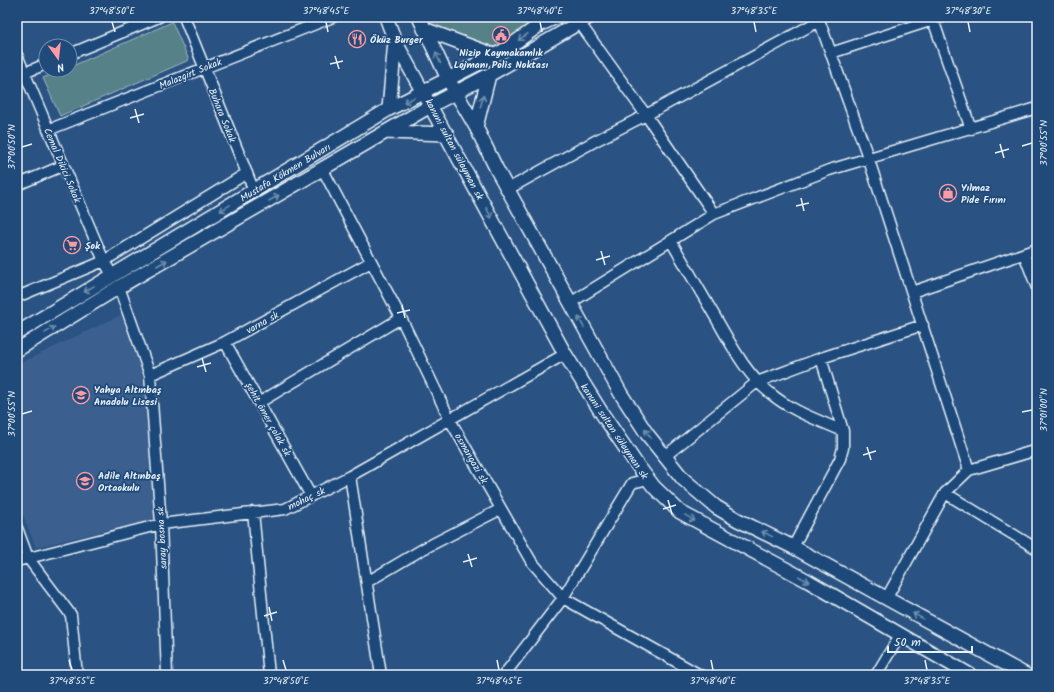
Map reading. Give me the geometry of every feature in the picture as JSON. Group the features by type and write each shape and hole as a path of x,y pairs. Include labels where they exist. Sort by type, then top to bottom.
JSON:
{"main road":[{"name":"kanuni sultan sülayman sk","path":"386,17 395,41 448,134 565,354 603,415 648,479 666,500 680,512 808,581 970,675"},
{"name":"Mustafa Kökmen Bulvarı","path":"17,332 389,110 503,51 540,21 556,17"},
{"path":"17,350 119,287 323,170 432,105 489,75 584,20"},
{"path":"422,23 494,55"},
{"path":"422,23 448,79 457,92 570,303 622,394 664,457 683,479 716,507 738,520 793,547 1026,675"},
{"path":"389,110 395,41"},
{"path":"476,127 489,75"},
{"path":"387,132 448,134"}],"street":[{"path":"78,51 159,17"},
{"name":"Buhara Sokak","path":"184,17 254,191"},
{"name":"Malazgirt Sokak","path":"48,130 203,67 333,17"},
{"path":"831,53 936,18 970,128"},
{"path":"508,189 597,140 646,116 819,19 868,158 969,470"},
{"path":"584,20 646,116 714,214"},
{"name":"Cemal Dikici Sokak","path":"17,55 21,75 48,130 62,166 104,261 112,275"},
{"path":"21,75 38,68"},
{"path":"570,303 714,214 829,170 1037,108"},
{"path":"17,185 62,166"},
{"name":"osmangazi sk","path":"323,170 401,318 450,420 531,561 563,598 700,675"},
{"path":"17,297 104,261 247,173"},
{"path":"671,241 738,357 757,382 770,394 793,408 842,431"},
{"path":"912,292 1037,249"},
{"path":"1024,254 1037,288"},
{"name":"varna sk","path":"150,375 225,342 371,262"},
{"name":"saray bosna sk","path":"119,287 150,375 161,524 167,675"},
{"path":"260,402 401,318"},
{"path":"664,457 757,382 821,358 923,325"},
{"name":"şehit ömer çolak sk","path":"225,342 260,402 311,496"},
{"name":"mohaç sk","path":"17,561 161,524 285,509 350,476 565,354"},
{"path":"793,547 840,459 842,448 842,431 821,358"},
{"path":"886,599 945,493 969,470 1037,450"},
{"path":"350,476 381,675"},
{"path":"504,675 563,598 632,483 648,479"},
{"path":"945,493 1037,549"},
{"path":"367,582 423,549 501,509"},
{"path":"253,512 269,675"},
{"path":"17,528 28,558 71,616 77,675"},
{"path":"876,675 900,635"}],"shaded area":[{"path":"121,315 141,370 148,420 154,519 36,547 17,500 17,365"}],"green space":[{"path":"419,17 556,17 503,51 424,29"},
{"path":"172,22 189,60 60,116 43,78 78,78 78,63"}],"place":[{"name":"Nizip Kaymakamlık Lojmanı Polis Noktası","path":"501,35"},
{"name":"Öküz Burger","path":"357,39"},
{"name":"Yılmaz Pide Fırını","path":"948,193"},
{"name":"Şok","path":"72,245"},
{"name":"Yahya Altınbaş Anadolu Lisesi","path":"81,395"},
{"name":"Adile Altınbaş Ortaokulu","path":"85,481"}]}
